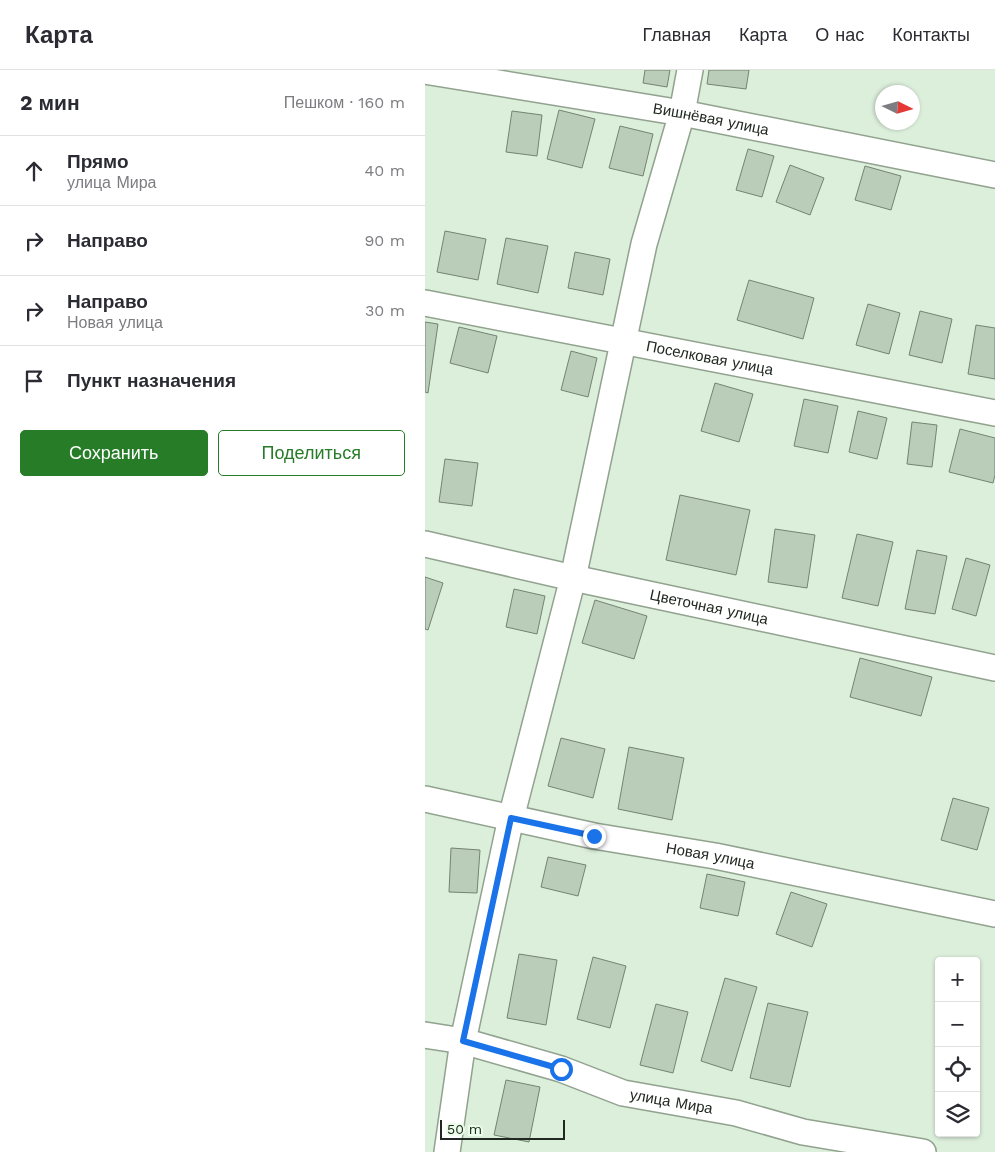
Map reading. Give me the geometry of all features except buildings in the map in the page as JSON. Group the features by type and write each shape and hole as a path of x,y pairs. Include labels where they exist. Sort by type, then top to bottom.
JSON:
{"street":[{"path":"447,1152 463,1041 511,818 573,578 644,244 682,113 690,70"},
{"name":"Вишнёвая улица","path":"425,72 682,113 995,175"},
{"name":"Поселковая улица","path":"425,303 995,413"},
{"name":"Цветочная улица","path":"425,544 573,578 995,668"},
{"name":"Новая улица","path":"425,800 594,836 715,856 995,914"},
{"name":"улица Мира","path":"425,1034 463,1041 561,1069 623,1093 736,1113 803,1132 923,1152"}],"route":[{"path":"561,1069 463,1041 511,818 594,836"}]}
